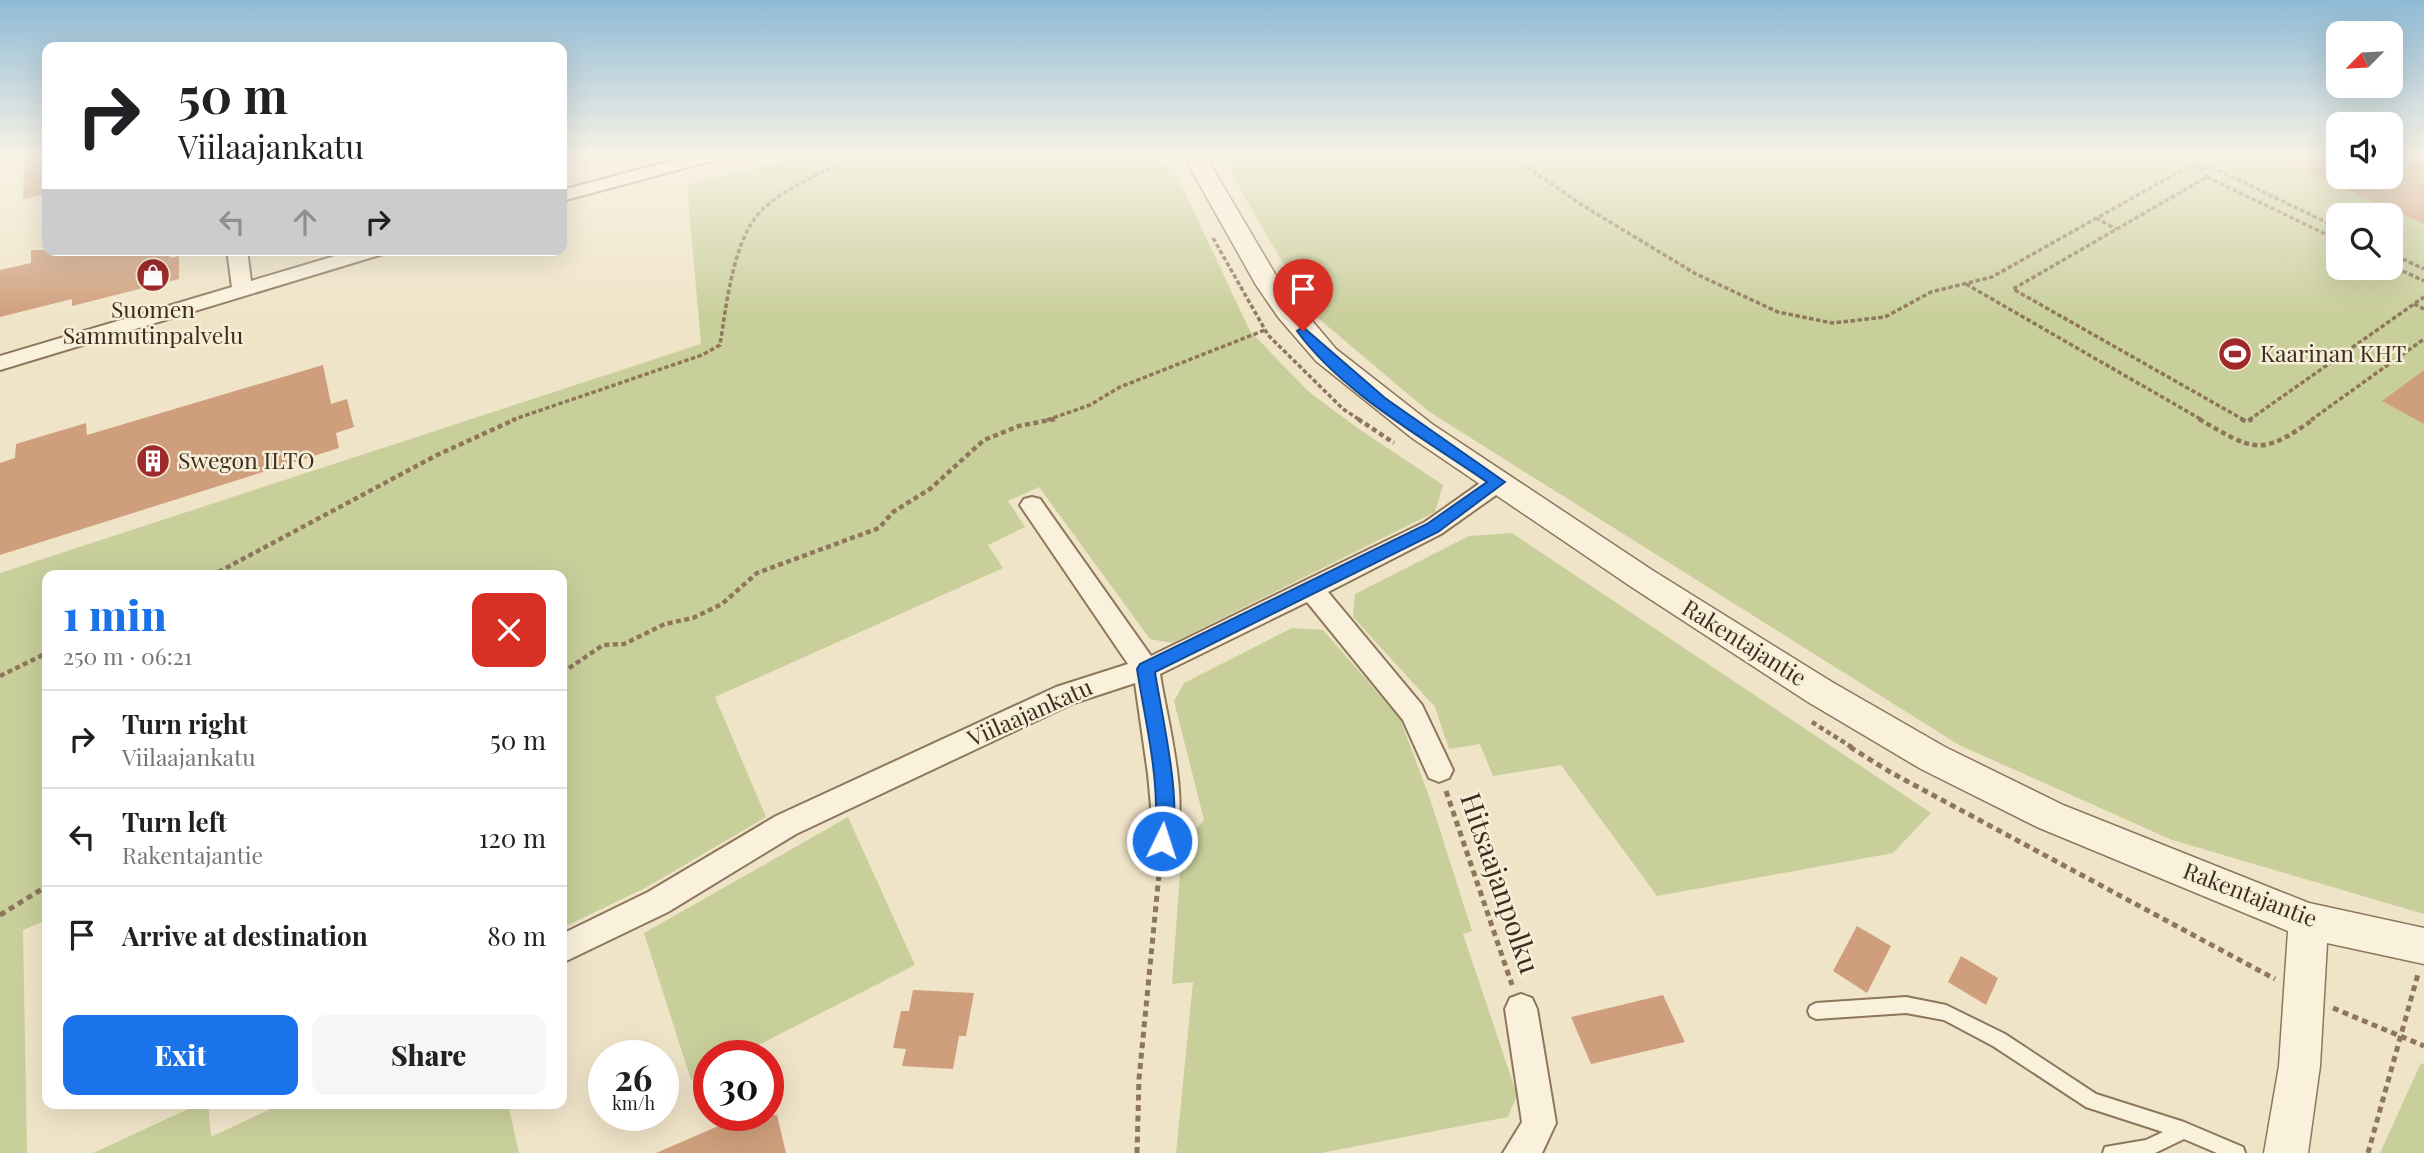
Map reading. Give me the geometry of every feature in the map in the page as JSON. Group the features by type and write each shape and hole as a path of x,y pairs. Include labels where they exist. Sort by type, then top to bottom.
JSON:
{"street":[{"name":"Rakentajantie","path":"1225,209 1287,311 1326,355 1380,401 1498,482 1798,677 1934,758 2050,816 2308,921 2422,956"},
{"path":"238,256 242,289"},
{"path":"0,363 355,256"},
{"name":"Viilaajankatu","path":"567,946 658,902 786,825 1065,695 1146,669 1311,589 1433,528 1498,482"},
{"path":"1031,505 1146,669 1165,806 1162,841"},
{"path":"1311,589 1413,713 1439,770"},
{"path":"2286,1153 2299,1083 2306,996 2308,921"},
{"path":"1520,1153 1532,1139 1539,1123 1521,1009"}],"lane":[{"path":"1816,1011 1906,1004 1945,1013 1999,1040 2092,1101 2184,1130 2237,1153"},
{"path":"2111,1153 2147,1149 2184,1130"}],"path":[{"path":"224,570 266,550 340,505 514,419 702,355 720,345 727,303 750,225 768,209"},
{"path":"1588,209 1696,274 1777,312 1832,323 1885,317 1931,292 1992,277 2112,209"},
{"path":"2152,209 2013,289 2247,422 2424,297"},
{"path":"2273,209 2326,234"},
{"path":"2298,209 2326,222"},
{"path":"2096,218 2117,229"},
{"path":"2403,259 2424,269"},
{"path":"2403,272 2424,284"},
{"path":"1965,284 2237,440 2271,447 2424,339"},
{"path":"2414,304 2424,309"},
{"path":"567,670 603,645 624,644 665,624 693,618 722,604 757,573 879,528 893,512 930,489 984,440 1019,426 1054,419 1090,405 1120,387 1265,330"},
{"path":"0,676 42,655"},
{"name":"Hitsaajanpolku","path":"1439,770 1521,1009"},
{"path":"1137,1153 1139,1079 1162,841"},
{"path":"0,915 42,889"},
{"path":"2368,1153 2422,956"}],"green space":[{"path":"689,209 1193,209 1250,331 1308,391 1356,427 1443,485 1435,512 1172,643 1150,639 1039,487 1008,501 1025,527 988,545 1003,568 715,697 766,817 647,887 567,926 567,570 42,570 42,922 23,930 27,1153 0,1153 0,573 701,344"},
{"path":"1251,209 2326,209 2326,280 2403,280 2403,209 2424,209 2424,914 2172,840 1959,745 1428,411 1312,313"},
{"path":"1512,533 1931,813 1893,853 1657,896 1561,765 1493,776 1480,744 1449,749 1435,707 1353,617 1355,594 1469,536"},
{"path":"1292,628 1323,630 1400,718 1431,802 1472,931 1463,934 1517,1095 1508,1117 1321,1153 1176,1153 1193,982 1172,984 1182,845 1204,820 1174,701 1184,683"},
{"path":"848,817 915,965 768,1040 693,1040 691,1080 644,933"},
{"path":"2421,1063 2424,1064 2424,1153 2380,1153"},
{"path":"188,1109 208,1109 211,1137 270,1109 509,1109 519,1153 93,1153"}],"building":[{"path":"2403,209 2424,209 2424,224 2403,215"},
{"path":"31,250 42,250 42,256 179,256 179,279 72,306 72,299 0,317 0,270 31,263"},
{"name":"Swegon ILTO","path":"323,365 331,404 347,399 354,427 336,433 339,448 0,555 0,463 15,458 16,444 86,423 87,435"},
{"path":"2424,370 2424,424 2382,401"},
{"path":"1857,926 1891,946 1867,993 1833,971"},
{"path":"1961,956 1998,978 1986,1005 1948,982"},
{"path":"913,990 974,993 966,1036 959,1036 953,1069 902,1066 906,1049 893,1048 901,1011 909,1011"},
{"path":"1663,995 1685,1042 1591,1064 1571,1017"},
{"path":"707,1131 781,1131 786,1153 656,1153"}],"place":[{"name":"Suomen Sammutinpalvelu","path":"153,275"},
{"name":"Kaarinan KHT","path":"2235,354"},
{"name":"Swegon ILTO","path":"153,461"}],"route":[{"path":"1162,841 1165,806 1146,669 1433,528 1498,482 1380,401 1326,355 1303,331"}]}
